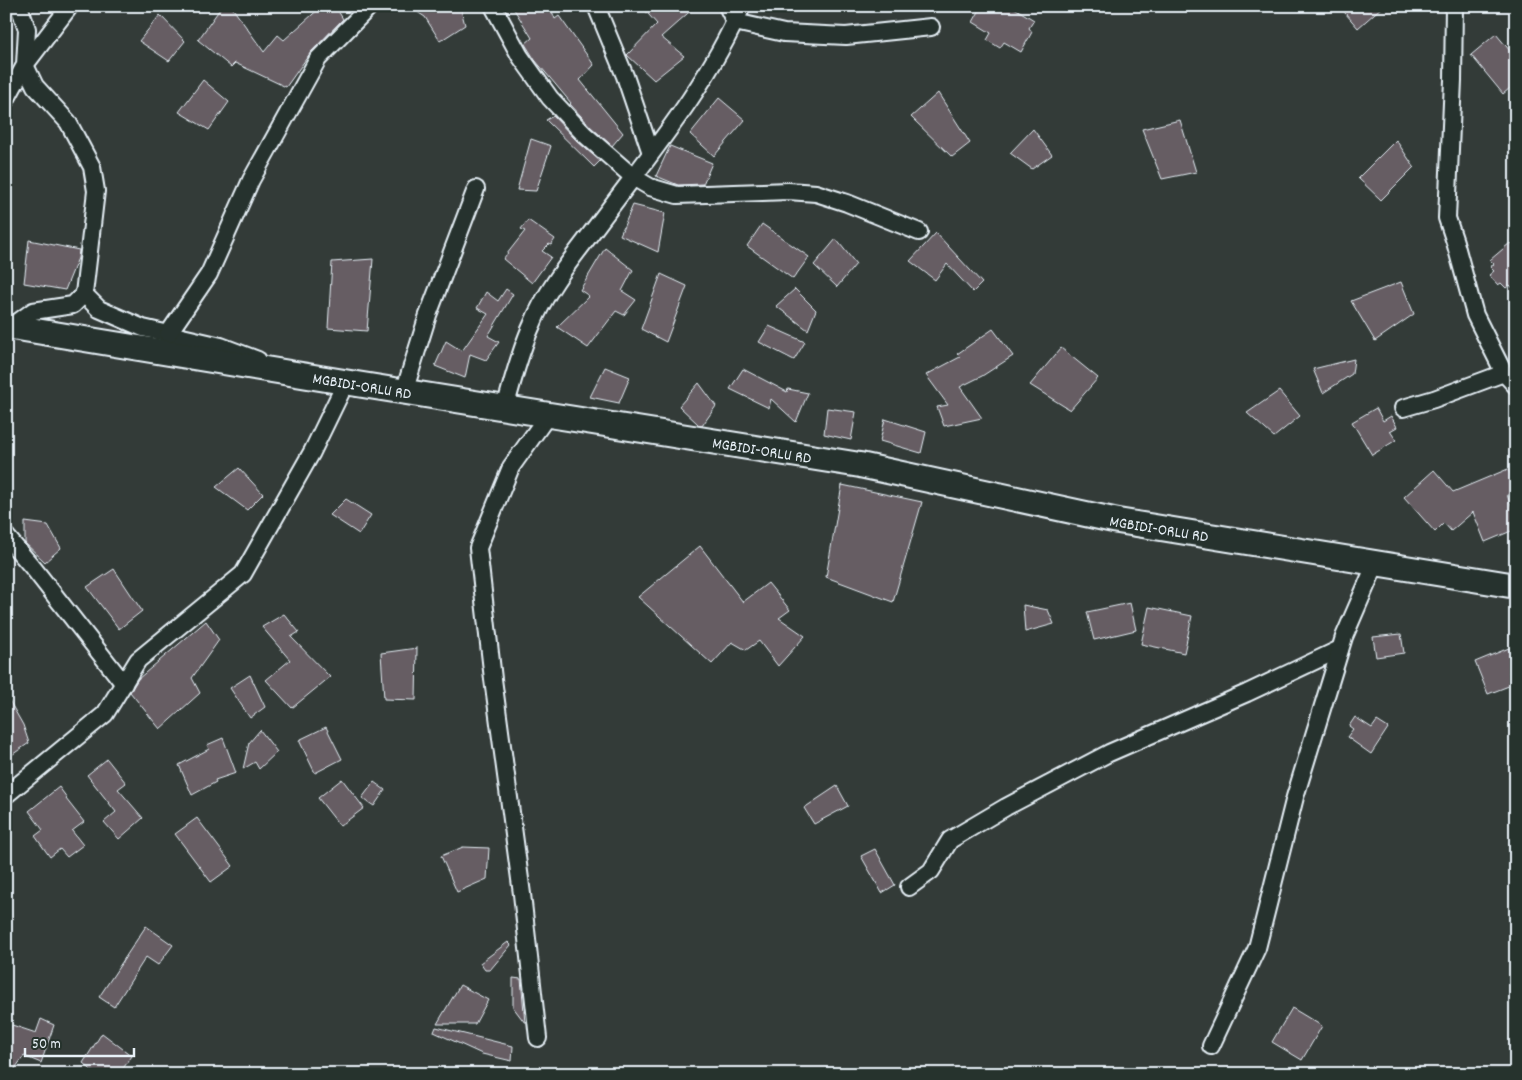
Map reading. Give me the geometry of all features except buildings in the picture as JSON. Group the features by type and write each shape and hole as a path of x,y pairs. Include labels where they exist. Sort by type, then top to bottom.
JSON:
{"main road":[{"name":"MGBIDI-ORLU RD","path":"8,326 860,465 1118,521 1516,586"}],"street":[{"path":"8,326 33,311 73,305 84,294 96,191 92,167 68,122 35,86 25,65 27,29 19,6"},
{"path":"6,100 25,65 70,6"},
{"path":"168,334 209,274 251,180 318,59 370,6"},
{"path":"493,6 520,56 550,98 584,134 633,178 650,187 677,195 788,191 816,193 848,203 919,232"},
{"path":"596,6 625,76 651,154"},
{"path":"727,6 735,22"},
{"path":"505,408 532,324 546,297 571,260 694,96 713,64 742,6"},
{"path":"1454,6 1447,218 1475,315 1504,373 1516,386"},
{"path":"735,22 784,33 846,36 931,27"},
{"path":"404,392 428,315 476,188"},
{"path":"84,294 99,309 143,328 221,346 298,374"},
{"path":"1403,408 1434,399 1504,373"},
{"path":"6,795 105,714 138,660 243,574 312,452 346,382"},
{"path":"538,1038 522,894 494,689 478,548 511,467 548,415"},
{"path":"6,536 124,684"},
{"path":"1211,1046 1257,948 1295,797 1340,649 1376,563"},
{"path":"909,887 931,871 950,840 1006,807 1109,754 1247,693 1340,649"}]}
